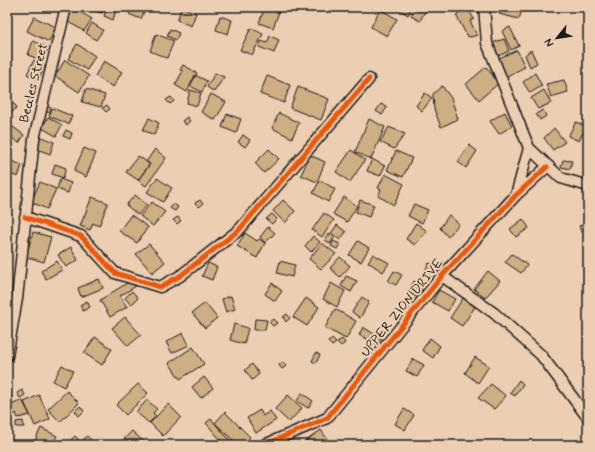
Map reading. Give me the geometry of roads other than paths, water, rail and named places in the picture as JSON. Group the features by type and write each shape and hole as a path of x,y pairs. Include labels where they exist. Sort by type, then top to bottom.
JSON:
{"street":[{"name":"Beccles Street","path":"7,356 17,299 34,139 66,7"},
{"path":"484,7 487,43 529,148 561,178 588,186"},
{"path":"26,217 81,236 115,273 160,287 180,276 239,230 369,79"},
{"path":"516,195 529,148"},
{"name":"UPPER ZION DRIVE","path":"264,445 328,418 442,276 516,195 548,167"},
{"path":"442,276 494,313 541,354 588,418"},
{"path":"7,304 17,299"}]}
